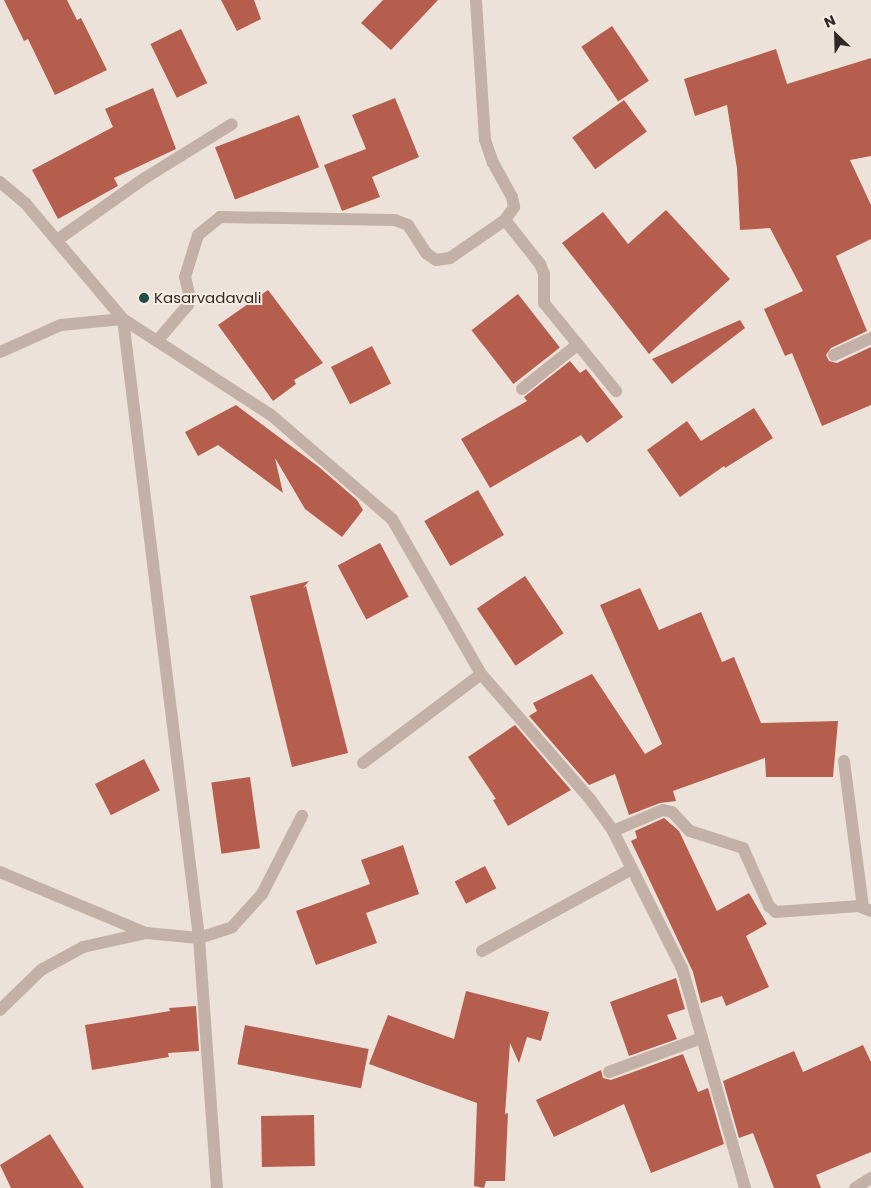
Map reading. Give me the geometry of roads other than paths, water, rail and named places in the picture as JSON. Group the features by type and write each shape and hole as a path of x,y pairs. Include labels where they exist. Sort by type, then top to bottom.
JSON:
{"street":[{"path":"157,341 188,305 190,298 185,277 198,235 220,217 396,220 408,225 426,253 436,260 450,258 506,220 514,207 512,197 493,163 485,140 476,0"},
{"path":"57,240 145,178 232,124"},
{"path":"0,182 26,204 123,319 271,415 392,519 480,674 590,799 613,831 682,968 745,1188"},
{"path":"506,220 540,264 544,274 544,303 616,391"},
{"path":"0,352 61,325 123,319"},
{"path":"123,319 199,938 217,1188"},
{"path":"834,355 871,338"},
{"path":"522,389 577,345"},
{"path":"362,763 480,674"},
{"path":"613,831 663,810 672,812 690,831 743,848 769,906 776,912 867,909 844,761"},
{"path":"0,872 146,933 199,938 232,927 262,894 302,816"},
{"path":"482,951 632,870"},
{"path":"0,1010 41,970 83,947 146,933"},
{"path":"609,1072 702,1038"},
{"path":"855,1188 871,1178"}],"place":[{"name":"Kasarvadavali","path":"144,298"}]}
